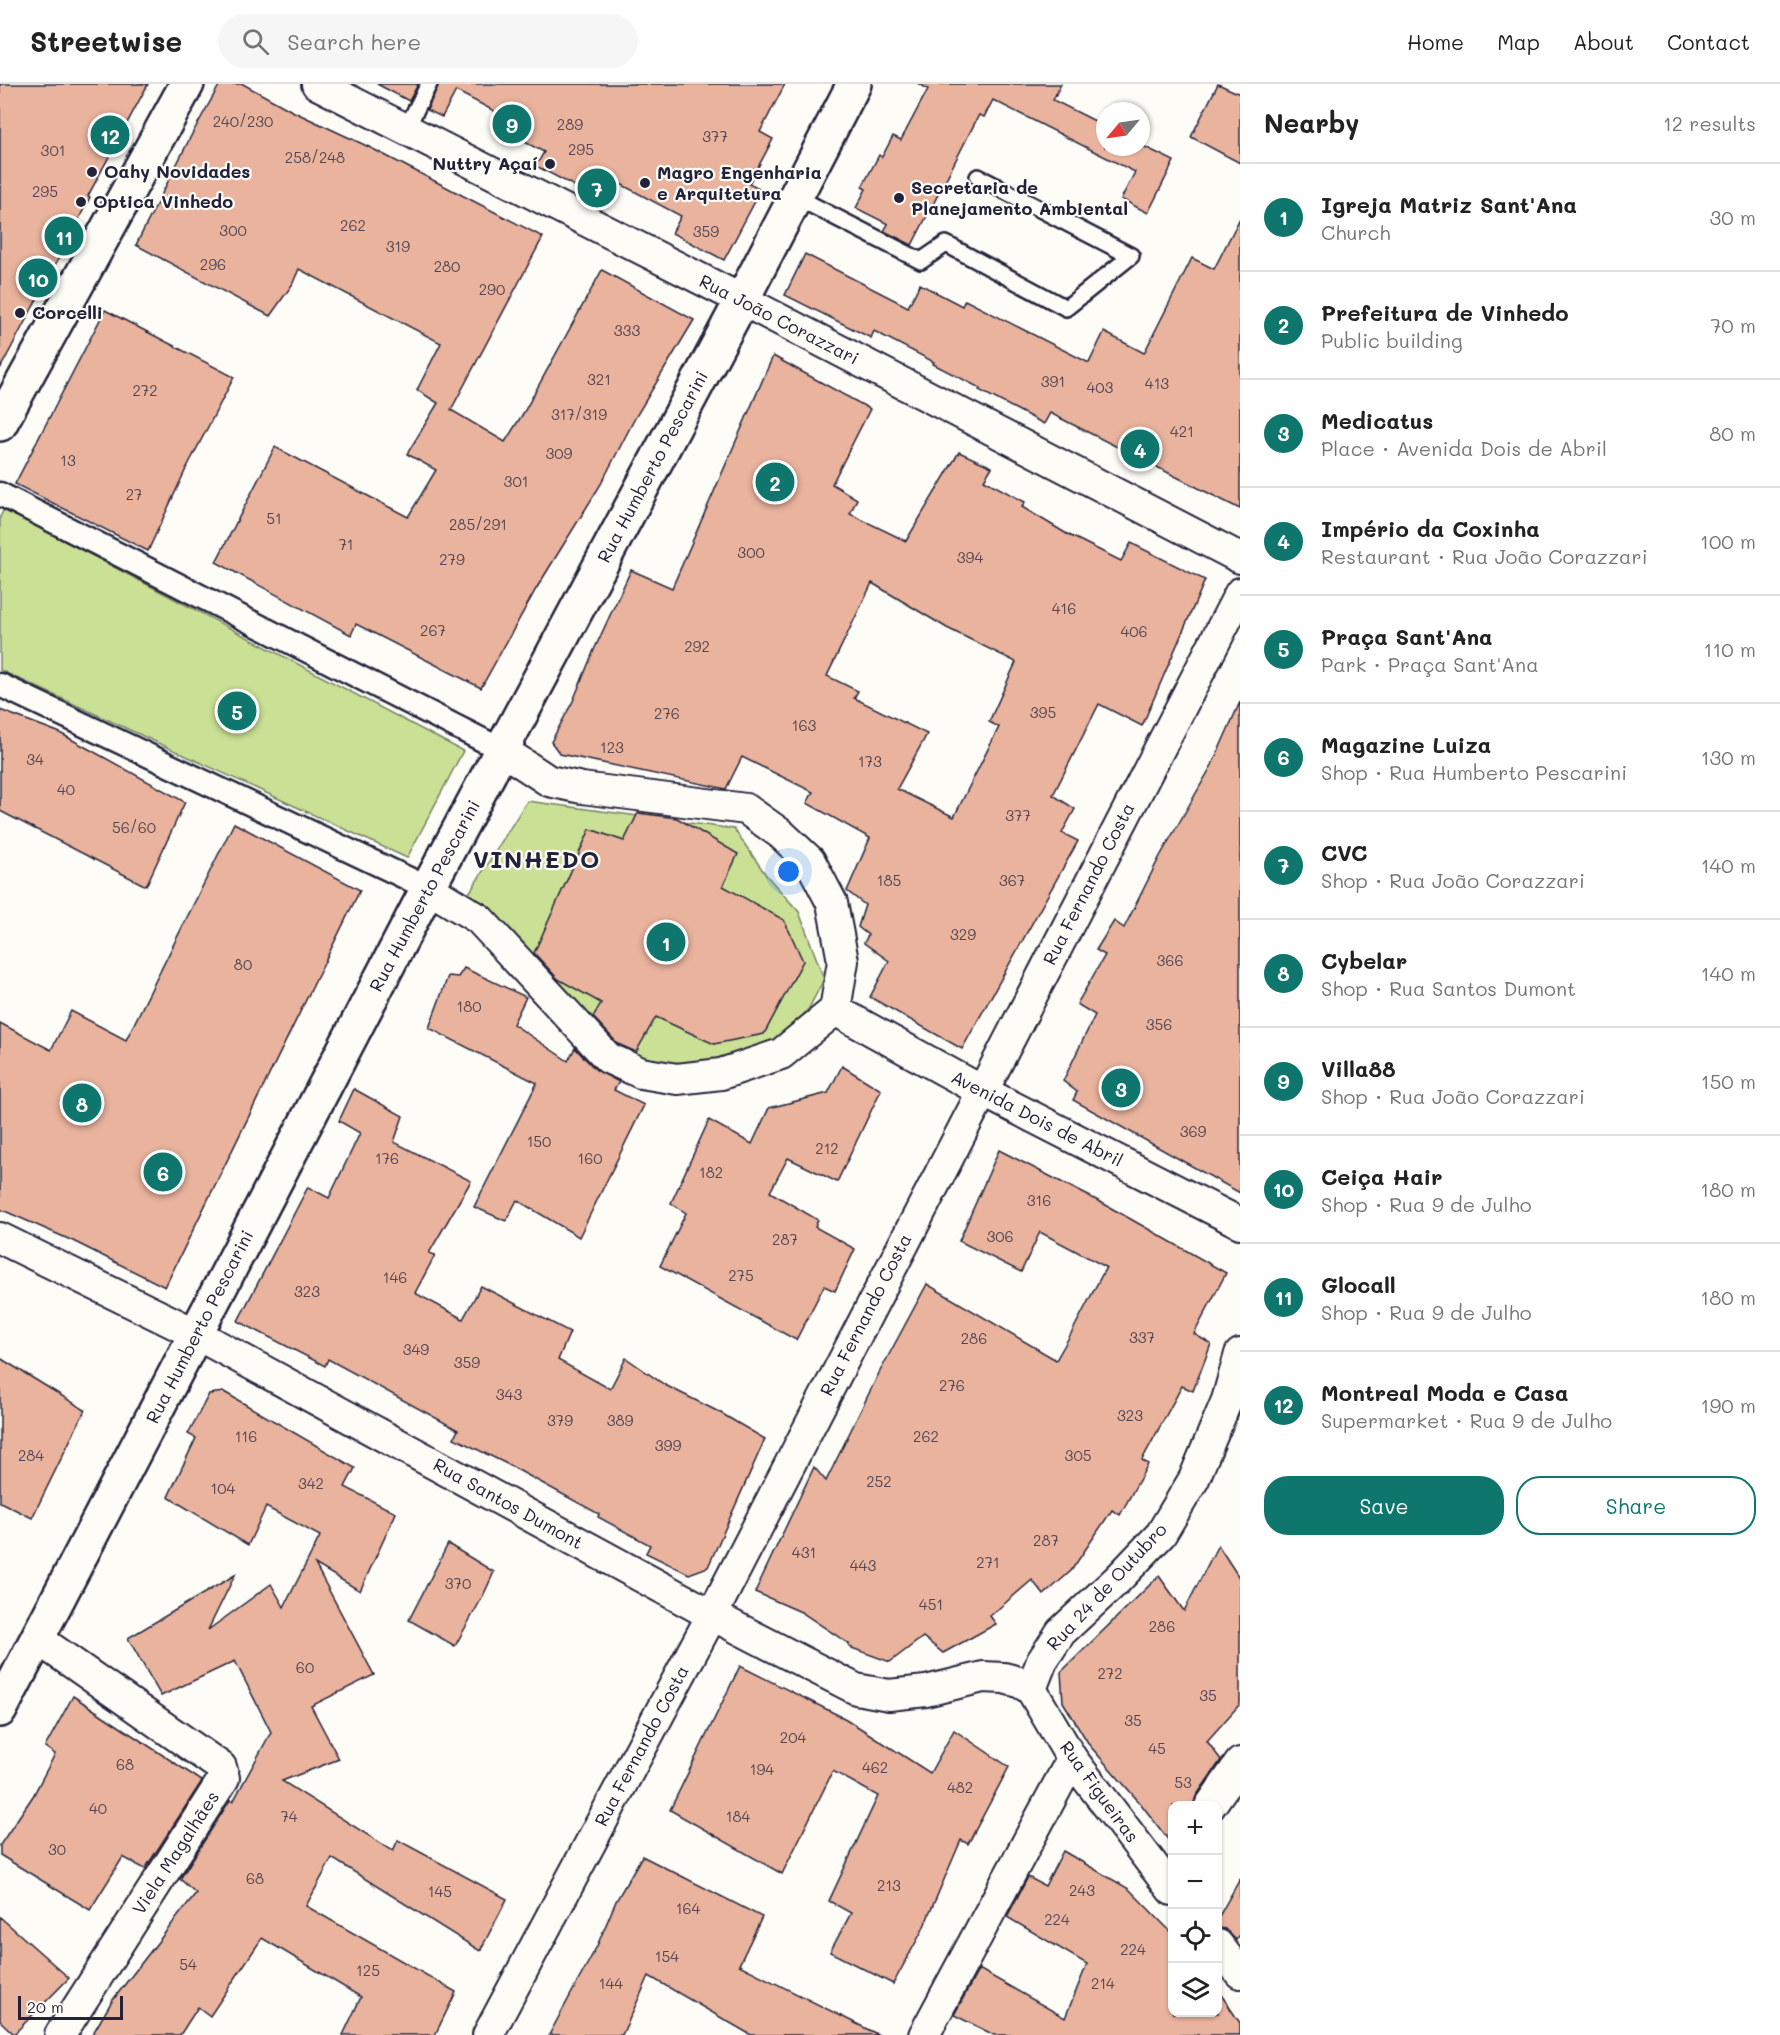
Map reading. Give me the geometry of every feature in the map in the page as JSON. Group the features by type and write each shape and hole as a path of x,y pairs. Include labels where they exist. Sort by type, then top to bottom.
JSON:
{"street":[{"path":"0,424 187,84"},
{"name":"Rua João Corazzari","path":"317,84 742,300 1240,558"},
{"name":"Rua Humberto Pescarini","path":"0,1710 428,888 742,300 854,84"},
{"path":"0,494 502,750 549,781 582,788 746,809 781,834 810,861 832,903 843,961 835,1010 781,1054 771,1058 721,1074 677,1079 641,1073 608,1058 479,919 428,888 0,685"},
{"name":"Rua Fernando Costa","path":"488,2035 712,1615 1240,593"},
{"name":"Avenida Dois de Abril","path":"835,1010 982,1091 1240,1223"},
{"name":"Rua Santos Dumont","path":"0,1238 196,1334 712,1615 856,1689 888,1695 926,1691 983,1677 1004,1678 1019,1682 1031,1689"},
{"name":"Rua 24 de Outubro","path":"1031,1689 1042,1660 1061,1632 1118,1579 1161,1534 1194,1479 1227,1400 1240,1354"},
{"name":"Viela Magalhães","path":"38,1639 221,1767 224,1778 60,2035"},
{"name":"Rua Figueiras","path":"1031,1689 1072,1759 1168,1874"},
{"path":"924,2035 1072,1759"},
{"path":"1213,1801 1240,1763"},
{"path":"1222,1951 1240,1973"}],"lane":[{"path":"406,129 429,84"},
{"path":"796,197 921,261 946,244 1066,308 1131,256 978,177"}],"green space":[{"path":"4,509 463,751 407,858 0,670 0,517"},
{"path":"527,801 734,829 766,875 799,912 824,979 809,1008 778,1046 734,1060 657,1065 607,1049 468,895"}],"building":[{"path":"0,84 148,84 0,369"},
{"path":"220,84 243,84 543,237 451,410 505,442 524,412 602,270 694,320 635,418 601,484 536,589 481,688 356,624 351,635 216,562 275,447 408,517 436,470 407,454 438,403 417,390 441,343 299,269 292,285 270,316 136,245"},
{"path":"377,84 418,84 409,101"},
{"path":"439,84 785,84 760,132 773,139 749,184 761,190 724,260 672,233 681,216 615,181 605,202 536,166 544,152 496,127 502,115 456,91 442,117 427,110"},
{"path":"919,84 1061,84 1053,100 1096,122 1096,152 993,100 984,117 979,115 912,245 884,231 888,224 856,208 866,189 862,187 879,155 882,157 893,136 901,140 928,89"},
{"path":"1218,84 1240,94 1240,163 1191,137"},
{"path":"1150,149 1174,161 1148,213 1121,199 1135,172 1103,156 1150,156"},
{"path":"1240,218 1240,509 1050,413 1044,424 874,331 871,338 785,295 805,254 908,307 920,284 962,306 965,300 1089,363 1104,332 1144,353 1192,258 1214,269"},
{"path":"105,310 234,377 185,471 148,551 15,484"},
{"path":"773,356 870,409 832,484 857,499 850,514 906,541 959,452 992,467 984,480 1025,502 1022,507 1067,534 1121,561 1131,543 1205,580 1142,726 1099,704 1053,795 1075,809 1062,833 1078,841 962,1049 870,997 889,961 864,943 868,935 858,927 865,905 847,891 870,838 807,803 813,792 742,757 726,789 560,754 551,742 573,701 631,570 672,588","holes":["872,583 947,628 1016,662 989,722 999,727 954,817 897,789 927,734 854,698 858,691 827,676"]},
{"path":"1240,702 1240,1193 1073,1100 1077,1092 1063,1081 1095,1015 1077,1004 1105,955 1096,950 1114,921 1124,928 1159,858 1212,765"},
{"path":"0,710 58,732 185,802 146,886 0,811"},
{"path":"638,813 677,818 738,854 723,886 784,920 803,961 764,1034 714,1044 656,1017 636,1052 618,1044 593,1017 601,1003 558,979 534,953 590,829 624,841"},
{"path":"234,823 360,890 165,1287 73,1241 0,1209 0,1023 51,1050 71,1011 126,1040"},
{"path":"464,968 526,997 513,1024 568,1061 575,1048 596,1070 619,1082 614,1090 644,1105 579,1237 517,1200 506,1221 474,1207 537,1083 429,1028 448,976 458,977"},
{"path":"842,1066 881,1090 837,1182 788,1158 770,1192 818,1220 815,1227 855,1249 835,1291 824,1286 796,1340 660,1266 686,1213 671,1203 709,1120 752,1144 769,1108 828,1093"},
{"path":"354,1089 403,1116 394,1142 471,1181 429,1253 435,1255 415,1293 463,1319 481,1286 570,1332 558,1360 610,1389 626,1358 665,1385 719,1412 765,1439 708,1567 689,1574 646,1553 650,1545 598,1517 599,1514 454,1438 458,1430 328,1359 325,1366 238,1321 308,1187 329,1198 360,1133 339,1121"},
{"path":"999,1150 1104,1204 1226,1273 1194,1334 1211,1344 1193,1391 1182,1386 1142,1460 1148,1464 1120,1515 1112,1510 1071,1571 1044,1595 1032,1580 990,1616 996,1624 943,1653 923,1637 890,1662 849,1647 849,1644 801,1612 755,1592 814,1467 826,1481 878,1375 927,1284 1056,1360 1072,1332 1106,1267 1040,1232 1021,1272 959,1241"},
{"path":"0,1358 85,1410 32,1518 0,1502"},
{"path":"224,1392 355,1468 345,1487 396,1513 360,1591 315,1564 374,1675 311,1706 339,1759 282,1781 393,1851 398,1840 507,1899 480,1951 332,1858 306,1906 456,1992 435,2035 343,2035 361,1997 262,1938 210,2016 198,2007 180,2035 92,2035 112,2001 196,1893 180,1879 230,1800 233,1802 271,1732 235,1661 161,1696 128,1638 235,1575 208,1630 271,1584 284,1607 320,1536 266,1507 248,1545 168,1497 196,1438 188,1434 209,1394"},
{"path":"448,1544 494,1572 455,1646 409,1620"},
{"path":"1218,1545 1240,1579 1240,1704 1207,1741 1221,1760 1194,1801 1168,1801 1168,1839 1141,1804 1090,1746 1063,1702 1061,1672 1159,1576 1184,1611"},
{"path":"740,1666 846,1719 930,1773 954,1730 1009,1767 968,1844 961,1840 922,1931 893,1984 830,1952 851,1913 829,1901 878,1796 833,1771 782,1874 670,1810"},
{"path":"73,1696 202,1781 145,1869 123,1857 90,1910 0,1855 0,1845 33,1796 55,1754 45,1747"},
{"path":"1063,1851 1129,1889 1168,1929 1168,2017 1222,2017 1222,1996 1240,2023 1240,2035 994,2035 954,2015 979,1969 1065,2018 1087,1964 1007,1917 1028,1877 1045,1886"},
{"path":"642,1856 762,1917 739,1965 879,2035 751,2035 649,1976 622,2035 549,2035 597,1946 616,1901"},
{"path":"1240,1879 1240,1935 1236,1940 1222,1929 1222,1911"},
{"path":"0,1917 69,1978 14,2034 0,2021"}],"place":[{"name":"Villa88","path":"512,124"},
{"name":"Montreal Moda e Casa","path":"110,135"},
{"name":"Nuttry Açaí","path":"550,164"},
{"name":"Oahy Novidades","path":"92,172"},
{"name":"Magro Engenharia e Arquitetura","path":"645,183"},
{"name":"CVC","path":"597,188"},
{"name":"Secretaria de Planejamento Ambiental","path":"899,198"},
{"name":"Optica Vinhedo","path":"81,202"},
{"name":"Glocall","path":"64,236"},
{"name":"Ceiça Hair","path":"38,278"},
{"name":"Corcelli","path":"20,313"},
{"name":"Império da Coxinha","path":"1140,449"},
{"name":"Prefeitura de Vinhedo","path":"775,482"},
{"name":"Praça Sant'Ana","path":"237,711"},
{"name":"Igreja Matriz Sant'Ana","path":"666,942"},
{"name":"Medicatus","path":"1121,1088"},
{"name":"Cybelar","path":"82,1103"},
{"name":"Magazine Luiza","path":"163,1172"}],"district":[{"name":"VINHEDO","path":"537,860"}]}
